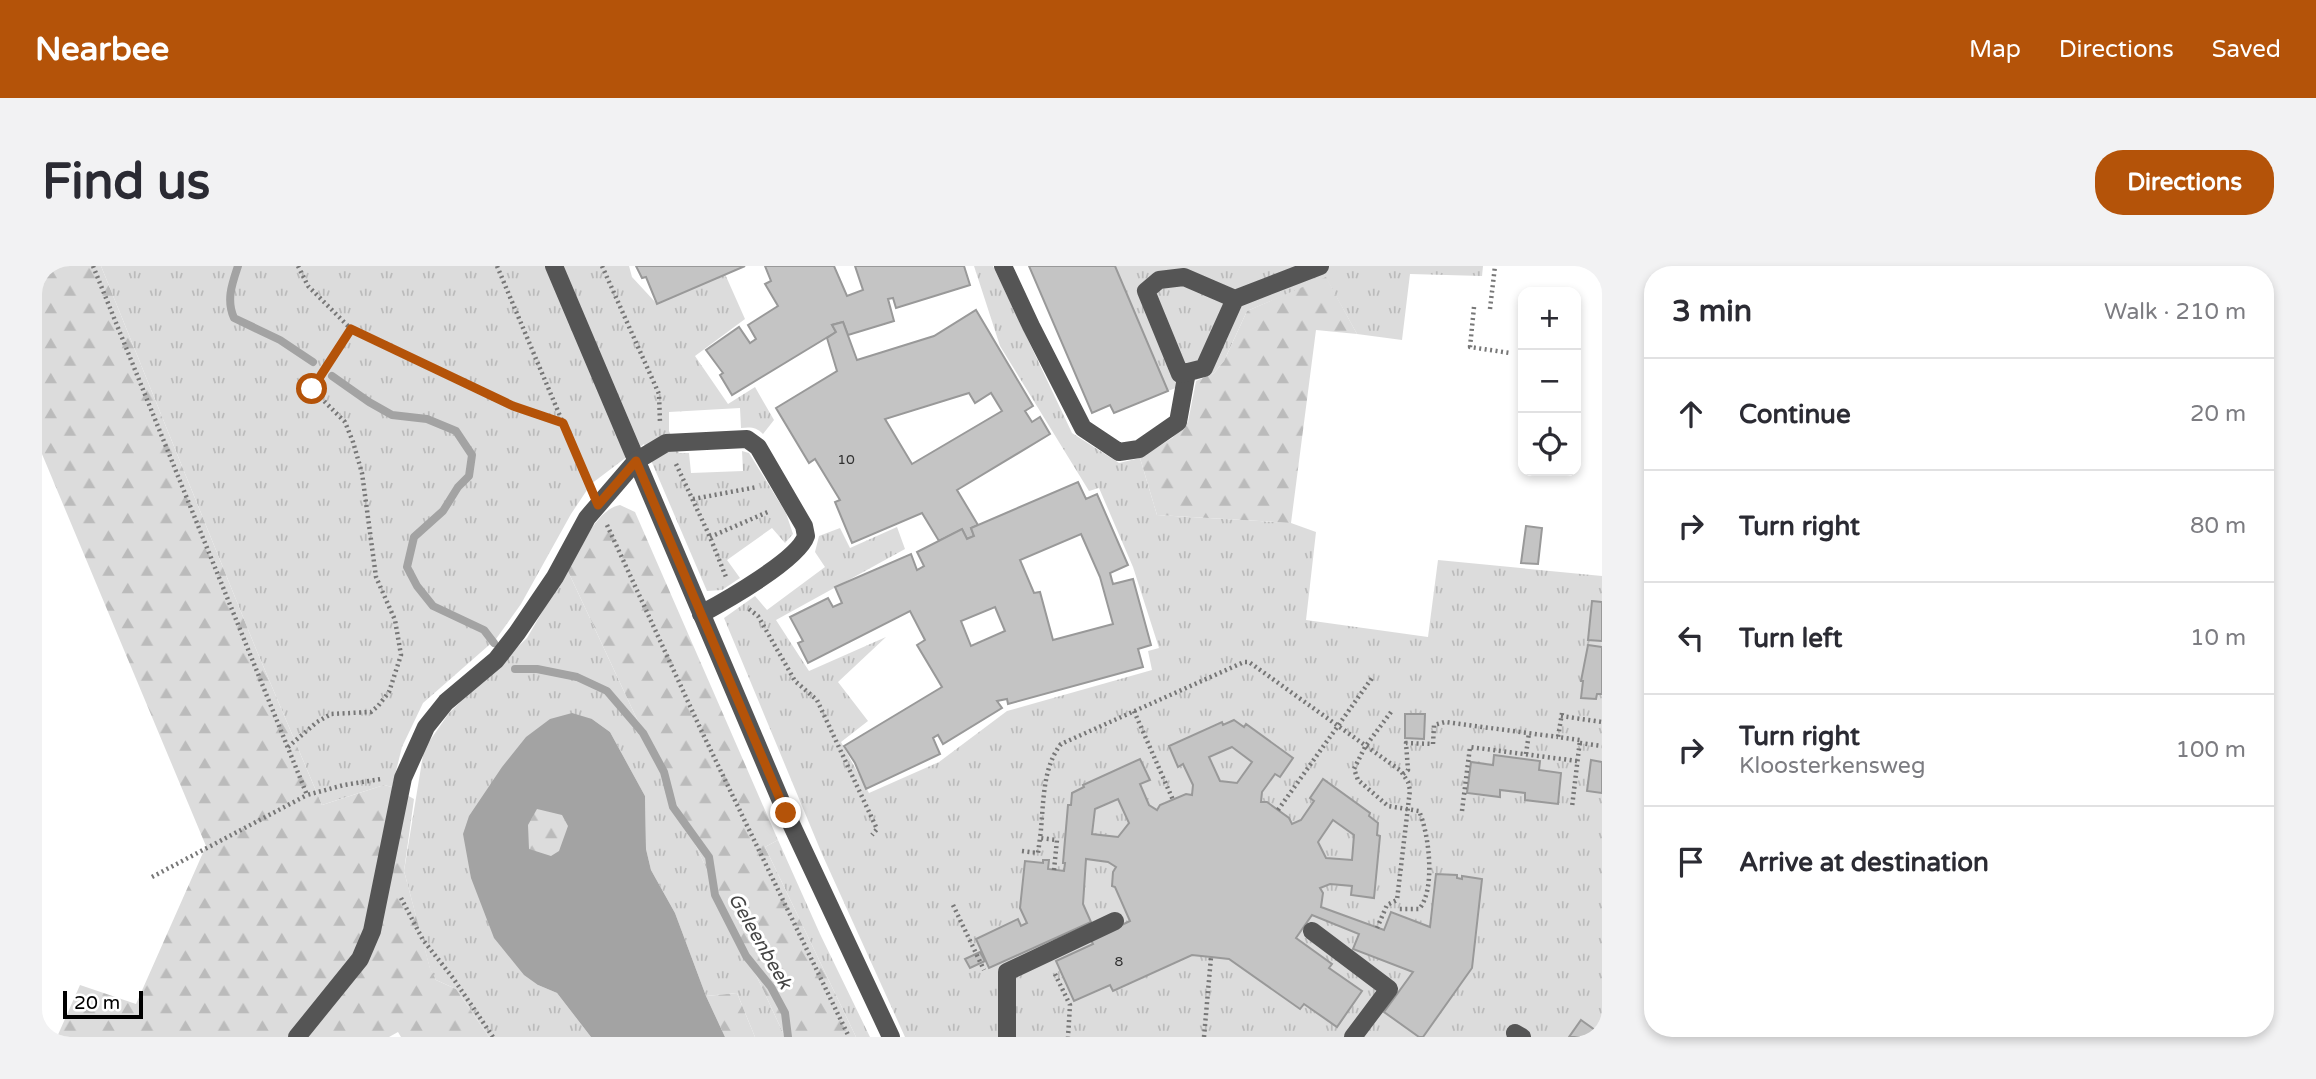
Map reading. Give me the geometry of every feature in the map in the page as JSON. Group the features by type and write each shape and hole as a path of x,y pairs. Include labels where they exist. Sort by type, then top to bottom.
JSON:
{"street":[{"path":"554,266 786,813 891,1037"},
{"path":"1003,266 1083,428 1119,452 1139,449 1178,422 1187,372"},
{"path":"1235,299 1205,368 1180,374 1146,291 1159,279 1184,277 1235,299 1320,266"},
{"path":"297,1037 360,959 372,931 403,778 426,727 446,702 496,660 555,577 587,518 636,461 666,443 747,439 758,447 806,531 804,543 748,588 701,614"},
{"path":"1007,1037 1007,972 1115,920"},
{"path":"1312,931 1390,989 1353,1037"}],"path":[{"path":"93,266 307,795"},
{"path":"298,266 308,286 351,329 513,406 563,423"},
{"path":"497,266 598,505 701,730 849,1037"},
{"path":"602,266 660,394 660,428 734,596 758,616 795,681 817,700 877,829 872,835"},
{"path":"1490,309 1495,266"},
{"path":"1474,307 1470,347 1510,353"},
{"path":"288,747 331,714 370,712 378,706 389,692 401,655 395,620 376,577 362,473 353,442 345,422 312,389 351,329"},
{"path":"693,499 779,483"},
{"path":"710,537 790,502"},
{"path":"1022,851 1038,853 1048,767 1061,744 1249,662 1404,775 1410,790 1397,900 1387,905 1377,928"},
{"path":"1278,810 1372,678"},
{"path":"1134,711 1173,800"},
{"path":"1391,712 1365,747 1354,769 1358,780 1388,806 1419,811 1425,824 1429,859 1425,902 1419,909 1398,909"},
{"path":"1558,737 1562,715 1602,722"},
{"path":"1404,775 1408,770 1406,743 1433,744 1434,725 1445,722 1580,740 1580,743 1602,746"},
{"path":"1526,754 1529,733"},
{"path":"1572,807 1580,743"},
{"path":"1462,811 1470,747 1577,761"},
{"path":"152,877 307,795 344,785 403,778"},
{"path":"1040,838 1057,840 1054,870"},
{"path":"384,862 423,940 493,1037"},
{"path":"953,905 987,976 1003,968 1007,972"},
{"path":"1045,954 1070,1005 1068,1037"},
{"path":"1204,1037 1211,957"}],"green space":[{"path":"42,266 101,266 322,805 384,785 414,799 404,871 430,968 436,980 456,989 489,1037 401,1037 398,1032 389,1037 57,1037 80,985 136,1004 206,846 42,454"},
{"path":"101,266 629,266 632,277 657,304 725,274 745,319 695,356 728,404 755,387 774,420 763,434 753,428 741,428 740,408 669,412 669,431 679,453 689,453 691,473 743,471 742,451 749,453 786,513 793,534 785,543 772,528 727,560 740,578 722,590 707,591 644,444 591,484 571,514 521,604 496,639 423,703 402,747 392,787 384,785 322,805"},
{"path":"974,266 993,266 1072,433 1119,463 1140,458 1157,515 1291,523 1316,532 1306,620 1428,637 1438,560 1602,576 1602,1037 905,1037 822,854 724,618 755,596 767,610 825,567 815,552 819,536 840,528 850,548 897,527 905,549 776,620 809,671 886,637 838,682 868,721 841,742 869,793 939,762 1007,711 1152,670 1148,651 1159,648 1133,567 1099,488 1089,491 1000,346"},
{"path":"1115,266 1483,266 1482,276 1410,274 1402,340 1357,334 1326,278 1247,311 1224,361 1214,373 1168,391"},
{"path":"1326,277 1357,334 1316,330 1291,523 1157,515 1140,458 1172,438 1188,422 1196,381 1214,373 1224,361 1247,311"},
{"path":"620,505 635,512 778,840 765,847 856,1037 785,1037 567,569 597,522 612,508"},
{"path":"567,569 785,1037 755,1037 737,993 706,996 675,913 651,870 646,849 645,796 610,732 592,719 538,985 557,993 591,1037 489,1037 456,989 436,980 430,969 404,871 424,749 449,713 527,638"},
{"path":"537,809 563,815 568,826 559,851 551,856 529,850 528,825"},
{"path":"778,840 870,1037 856,1037 765,847"},
{"path":"737,993 755,1037 725,1037 706,996"}],"shaded area":[{"path":"572,713 592,719 610,732 645,796 646,849 651,870 675,913 706,996 725,1037 591,1037 557,993 524,975 494,938 471,878 463,834 469,816 502,767 526,737 550,719","holes":["537,809 562,815 568,826 559,851 551,856 529,849 528,825"]}],"building":[{"path":"636,266 745,266 657,304 646,277 642,278"},
{"path":"765,266 834,266 847,296 863,290 855,266 964,266 970,285 896,308 893,298 888,299 894,321 848,335 843,322 832,325 836,332 732,395 720,375 723,373 706,350 739,327 750,343 756,339 748,325 778,306 765,284 771,281"},
{"path":"1029,266 1115,266 1168,391 1114,413 1110,405 1092,413"},
{"path":"976,310 1033,406 1025,411 1032,422 1040,417 1050,434 957,490 978,525 971,528 974,536 967,539 962,529 939,541 922,513 852,543 835,502 840,500 815,459 809,463 776,408 837,371 827,338 836,332 832,325 843,322 857,360 934,336","holes":["969,393 975,403 991,393 1002,411 912,464 885,419"]},
{"path":"1078,482 1086,499 1097,494 1128,565 1110,573 1113,584 1133,579 1151,645 1138,649 1143,667 1008,704 1007,699 997,701 1002,708 943,744 938,735 933,738 940,754 866,789 844,746 942,687 917,645 925,640 910,611 808,663 798,643 803,641 790,617 828,598 833,607 842,603 835,587 911,554 917,570 924,566 917,552 962,529 967,539 974,536 971,528","holes":["1081,534 1100,577 1113,624 1053,640 1040,592 1034,593 1020,560","995,607 1005,631 971,646 961,621"]},
{"path":"1526,526 1542,528 1538,564 1521,563"},
{"path":"1592,601 1602,602 1602,641 1588,640"},
{"path":"1588,645 1602,647 1602,694 1597,694 1596,699 1581,698 1581,681"},
{"path":"1405,714 1425,714 1424,739 1405,738"},
{"path":"1234,720 1244,727 1246,724 1293,758 1280,777 1275,774 1262,792 1261,802 1267,802 1289,818 1292,824 1301,820 1314,801 1310,798 1323,779 1370,813 1369,816 1378,823 1377,835 1380,836 1374,898 1351,895 1352,886 1330,884 1320,888 1323,893 1321,907 1384,930 1391,912 1430,927 1436,874 1457,875 1457,878 1462,879 1462,876 1482,879 1472,968 1423,1037 1419,1037 1384,1012 1413,972 1353,949 1359,934 1312,915 1296,938 1332,964 1329,968 1362,991 1337,1027 1304,1004 1300,1009 1229,959 1192,955 1113,991 1110,985 1074,1001 1056,961 1093,944 1091,940 1130,921 1115,887 1112,886 1116,867 1108,862 1086,859 1083,904 1091,922 989,968 976,939 1018,919 1021,926 1027,923 1020,908 1025,861 1043,863 1043,860 1049,860 1048,869 1064,871 1068,805 1071,805 1072,793 1084,787 1083,785 1140,759 1150,780 1140,784 1149,805 1157,810 1160,805 1186,794 1192,795 1193,785 1183,764 1178,767 1169,746 1222,722 1223,725","holes":["1232,747 1252,762 1237,783 1220,781 1209,757","1118,799 1129,823 1118,837 1092,834 1095,809","1333,820 1354,835 1352,860 1326,858 1318,842"]},
{"path":"1494,755 1540,761 1539,770 1561,773 1558,804 1525,800 1525,793 1500,790 1500,797 1467,793 1471,762 1493,765"},
{"path":"1591,760 1602,762 1602,793 1587,791"},
{"path":"980,952 985,961 970,968 965,959"},
{"path":"1581,1020 1602,1035 1602,1037 1569,1037"}],"waterway":[{"name":"Geleenbeek","path":"238,266 230,298 234,318 280,340 313,362"},
{"name":"Geleenbeek","path":"332,376 392,415 427,419 456,431 472,455 469,476 458,487 443,511 414,537 407,567 417,586 433,606 484,630 494,643"},
{"name":"Geleenbeek","path":"515,669 537,669 577,677 607,691 643,733 664,772 673,807 709,857 715,895 746,956 771,987 785,1013 788,1037"}],"route":[{"path":"312,389 351,329 513,406 563,423 598,505 636,461 786,813"}]}
